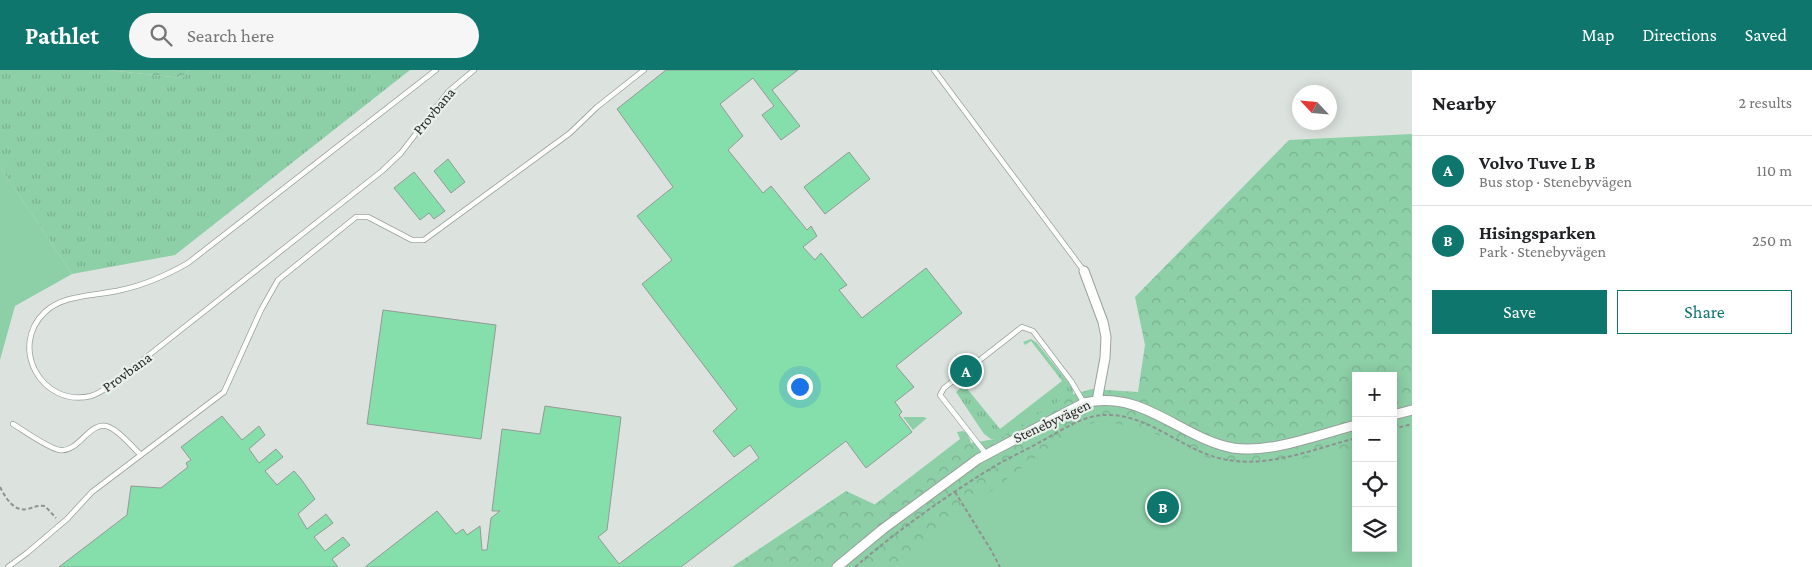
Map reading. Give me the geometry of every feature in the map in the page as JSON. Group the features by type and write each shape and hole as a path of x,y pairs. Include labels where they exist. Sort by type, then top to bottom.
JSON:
{"street":[{"path":"1084,271 1103,322 1106,337 1105,358 1097,400"},
{"name":"Stenebyvägen","path":"838,567 883,529 963,469 986,454 1084,403 1097,400 1138,406 1214,442 1242,449 1270,447 1352,426"},
{"path":"1397,414 1412,410"}],"lane":[{"name":"Provbana","path":"436,70 188,263 148,283 73,299 48,309 35,325 30,340 29,357 38,375 49,387 70,397 92,396 111,385 382,171 401,152 448,92 474,70"},
{"path":"8,567 61,524 92,492 224,392 261,310 278,280 356,217 368,217 412,240 424,240 570,133 597,107 644,70"},
{"path":"934,70 1084,271"},
{"path":"986,454 940,395 944,388 1022,327 1032,331 1071,381 1084,403"},
{"path":"13,424 59,450 68,450 94,430 105,426 118,433 141,455"}],"path":[{"path":"855,567 897,533 992,468 1062,430 1095,416 1121,416 1137,420 1214,457 1234,462 1266,461 1352,439"},
{"path":"1397,428 1412,424"},
{"path":"0,487 10,503 15,507 22,509 38,505 44,506 61,524"},
{"path":"955,492 992,550 1000,567"}],"green space":[{"path":"0,70 108,70 182,78 190,70 410,70 175,255 72,274 0,167"},
{"path":"108,70 190,70 182,78"},
{"path":"1412,134 1412,567 732,567 846,491 876,505 966,444 1000,438 1067,396 1092,389 1138,392 1145,345 1135,297 1289,140"},
{"path":"0,167 72,274 15,306 0,360"},
{"path":"1031,339 1036,342 1068,382 1073,389 1073,395 1001,439 991,439 984,434 956,392 964,385 1000,429 1062,381 1031,341 1025,345 1023,342"},
{"path":"903,417 923,417 927,418 913,430"},
{"path":"1098,420 1147,430 1226,466 1327,456 1352,447 1352,552 1397,552 1397,432 1412,428 1412,567 890,567 1051,446"},
{"path":"963,431 967,433 972,445 801,567 865,512 960,439 957,432"}],"building":[{"path":"666,70 798,70 772,90 800,126 781,140 762,115 774,106 753,78 720,104 743,136 728,150 763,193 771,186 807,230 811,226 817,236 803,247 815,260 821,253 847,285 839,290 862,318 926,268 962,313 896,366 914,387 895,402 902,412 899,415 912,432 866,468 846,441 681,567 365,567 437,511 456,534 463,529 467,535 480,526 482,550 487,550 491,518 500,511 492,511 502,429 540,434 545,406 621,417 607,530 598,537 619,564 759,458 750,445 734,457 713,431 737,409 642,284 672,260 637,216 673,187 617,109"},
{"path":"849,152 870,179 825,214 804,187"},
{"path":"448,159 465,182 451,193 434,171"},
{"path":"414,172 445,211 434,219 429,213 420,220 394,188"},
{"path":"383,310 496,325 481,439 367,424"},
{"path":"222,416 242,440 259,426 265,435 249,449 259,463 276,449 283,457 265,471 277,485 294,471 301,479 315,499 298,514 307,529 326,514 333,523 314,537 325,551 343,537 350,545 332,559 338,567 59,567 127,515 131,486 161,488 188,467 186,463 191,460 181,447"}],"place":[{"name":"Volvo Tuve L B","path":"966,371"},
{"name":"Hisingsparken","path":"1163,507"}]}
